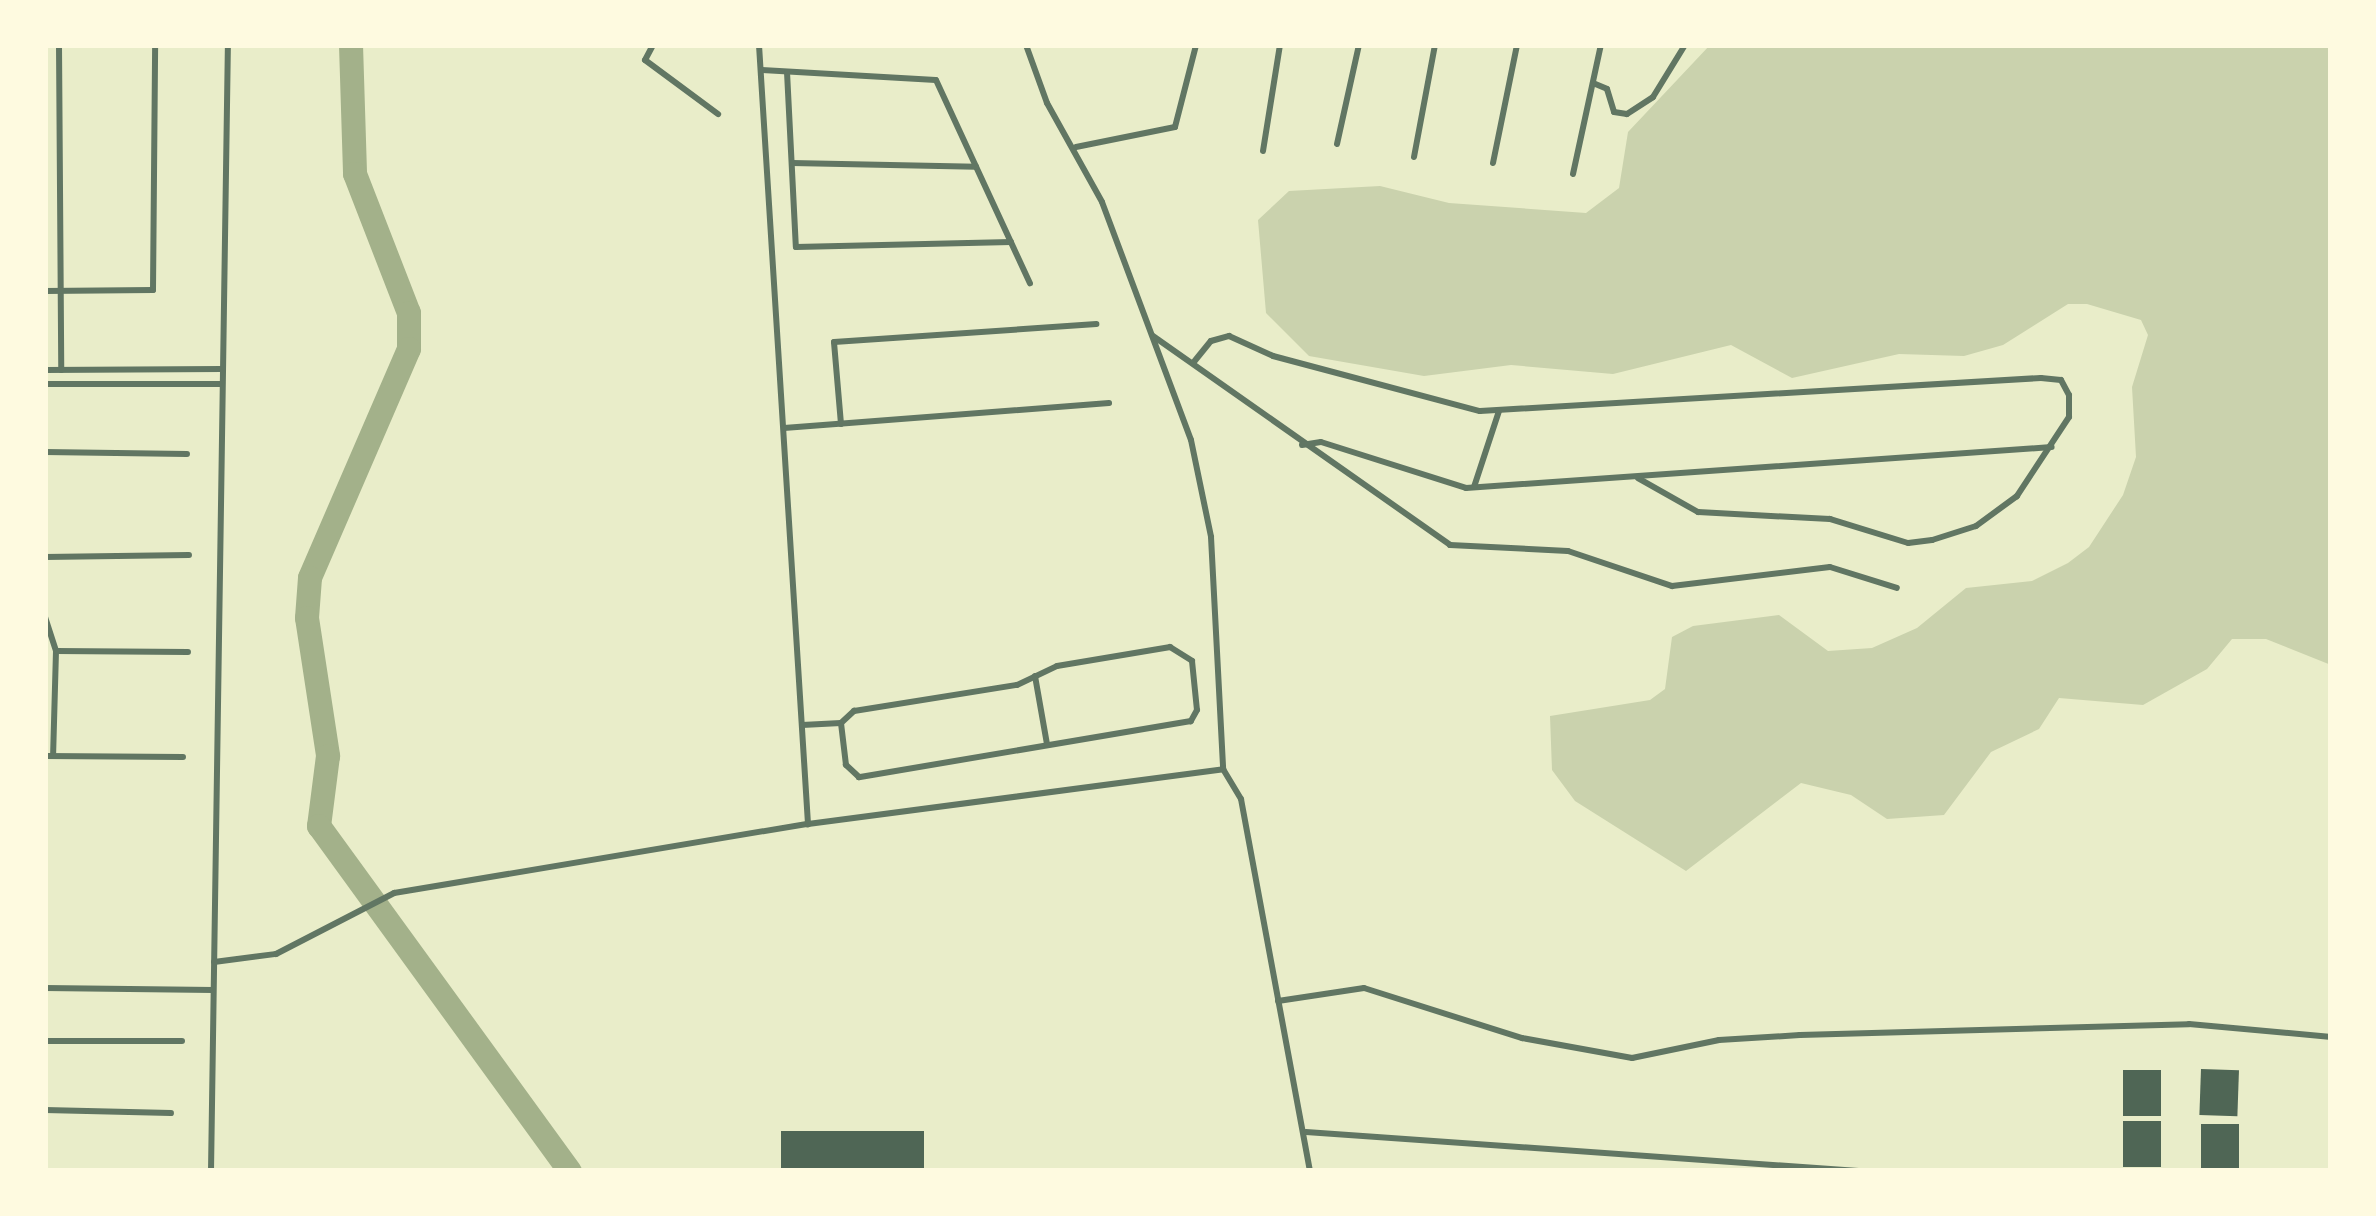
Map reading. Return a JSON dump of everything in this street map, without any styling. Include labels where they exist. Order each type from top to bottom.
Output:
[{"type":"street","points":[[59,45],[61,370]]},
{"type":"street","points":[[45,291],[153,290],[154,45]]},
{"type":"street","points":[[211,1171],[228,45]]},
{"type":"street","points":[[653,45],[645,60],[718,114]]},
{"type":"street","points":[[759,45],[808,824]]},
{"type":"street","points":[[1026,45],[1047,103],[1076,147],[1191,440],[1210,537],[1223,769],[1241,799],[1310,1171]]},
{"type":"street","points":[[1076,147],[1175,128],[1196,45]]},
{"type":"street","points":[[1263,151],[1280,45]]},
{"type":"street","points":[[1337,144],[1359,45]]},
{"type":"street","points":[[1414,157],[1435,45]]},
{"type":"street","points":[[1493,163],[1517,45]]},
{"type":"street","points":[[1573,174],[1601,45]]},
{"type":"street","points":[[1593,83],[1607,89],[1614,112],[1627,114],[1653,98],[1685,45]]},
{"type":"street","points":[[761,70],[936,80],[1030,283]]},
{"type":"street","points":[[788,72],[796,247],[1011,242]]},
{"type":"street","points":[[792,163],[976,167]]},
{"type":"street","points":[[841,424],[834,342],[1096,324]]},
{"type":"street","points":[[1150,334],[1298,445],[1450,544],[1568,551],[1672,586],[1830,567],[1897,588]]},
{"type":"street","points":[[1193,363],[1211,341],[1229,337],[1273,356],[1499,411],[2061,380],[2069,417],[2018,496],[1976,526],[1908,543],[1829,519],[1698,512],[1639,478]]},
{"type":"street","points":[[45,370],[222,369]]},
{"type":"street","points":[[45,384],[222,384]]},
{"type":"street","points":[[784,428],[1108,404]]},
{"type":"street","points":[[1473,488],[1499,411]]},
{"type":"street","points":[[1298,445],[1322,442],[1473,488],[2052,446]]},
{"type":"street","points":[[45,452],[187,454]]},
{"type":"street","points":[[45,557],[189,555]]},
{"type":"street","points":[[45,617],[56,651],[49,756],[183,758]]},
{"type":"street","points":[[802,724],[841,723],[863,708],[1017,685],[1035,675],[1170,646],[1192,661],[1197,710],[1190,722],[860,777],[847,764],[841,723]]},
{"type":"street","points":[[56,651],[188,652]]},
{"type":"street","points":[[1035,675],[1047,744]]},
{"type":"street","points":[[214,962],[276,954],[394,893],[808,824],[1223,769]]},
{"type":"street","points":[[45,988],[213,990]]},
{"type":"street","points":[[1277,1000],[1364,988],[1522,1038],[1632,1058],[1719,1040],[1799,1034],[2188,1024],[2331,1037]]},
{"type":"street","points":[[45,1041],[182,1041]]},
{"type":"street","points":[[45,1111],[171,1113]]},
{"type":"street","points":[[1306,1132],[1859,1171]]},
{"type":"green space","points":[[1710,45],[2331,45],[2331,665],[2266,639],[2232,639],[2207,669],[2143,705],[2059,698],[2039,729],[1991,752],[1944,815],[1887,819],[1851,795],[1801,783],[1686,871],[1575,801],[1552,770],[1550,716],[1650,700],[1665,689],[1672,637],[1693,626],[1779,615],[1828,651],[1872,648],[1917,628],[1966,588],[2032,581],[2068,563],[2089,547],[2123,495],[2136,457],[2132,387],[2148,335],[2141,320],[2087,304],[2068,304],[2003,345],[1964,356],[1899,354],[1792,378],[1731,345],[1613,374],[1511,365],[1424,376],[1309,356],[1266,313],[1258,220],[1289,191],[1380,186],[1449,203],[1586,213],[1619,188],[1628,132]]},
{"type":"building","points":[[2201,1069],[2239,1070],[2237,1116],[2199,1115]]},
{"type":"building","points":[[2123,1070],[2161,1070],[2161,1116],[2123,1116]]},
{"type":"building","points":[[2123,1121],[2161,1121],[2161,1167],[2123,1167]]},
{"type":"building","points":[[2201,1124],[2239,1124],[2239,1170],[2201,1170]]},
{"type":"building","points":[[781,1131],[924,1131],[924,1171],[781,1171]]},
{"type":"waterway","points":[[351,45],[355,174],[409,313],[409,349],[310,578],[307,618],[328,756],[319,826],[570,1171]]}]
